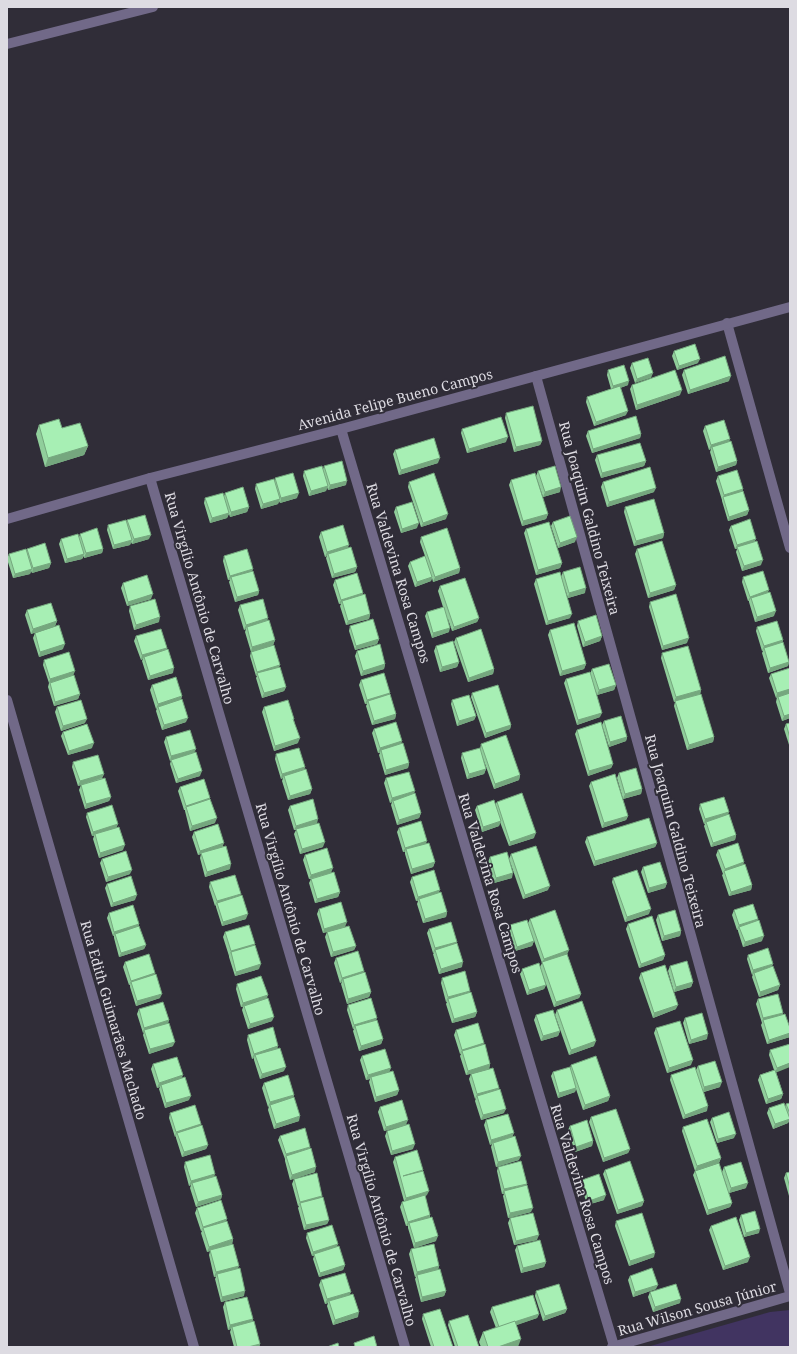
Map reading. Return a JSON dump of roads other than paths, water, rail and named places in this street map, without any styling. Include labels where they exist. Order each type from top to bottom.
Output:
[{"type":"street","points":[[7,44],[153,7]]},
{"type":"street","name":"Avenida Felipe Bueno Campos","points":[[7,520],[150,478],[790,307]]},
{"type":"street","points":[[727,323],[790,548]]},
{"type":"street","name":"Rua Joaquim Galdino Teixeira","points":[[536,376],[790,1294]]},
{"type":"street","name":"Rua Valdevina Rosa Campos","points":[[341,428],[613,1347]]},
{"type":"street","name":"Rua Virgílio Antônio de Carvalho","points":[[150,478],[405,1347]]},
{"type":"street","name":"Rua Edith Guimarães Machado","points":[[7,700],[194,1347]]},
{"type":"street","name":"Rua Wilson Sousa Júnior","points":[[613,1347],[790,1294]]}]
